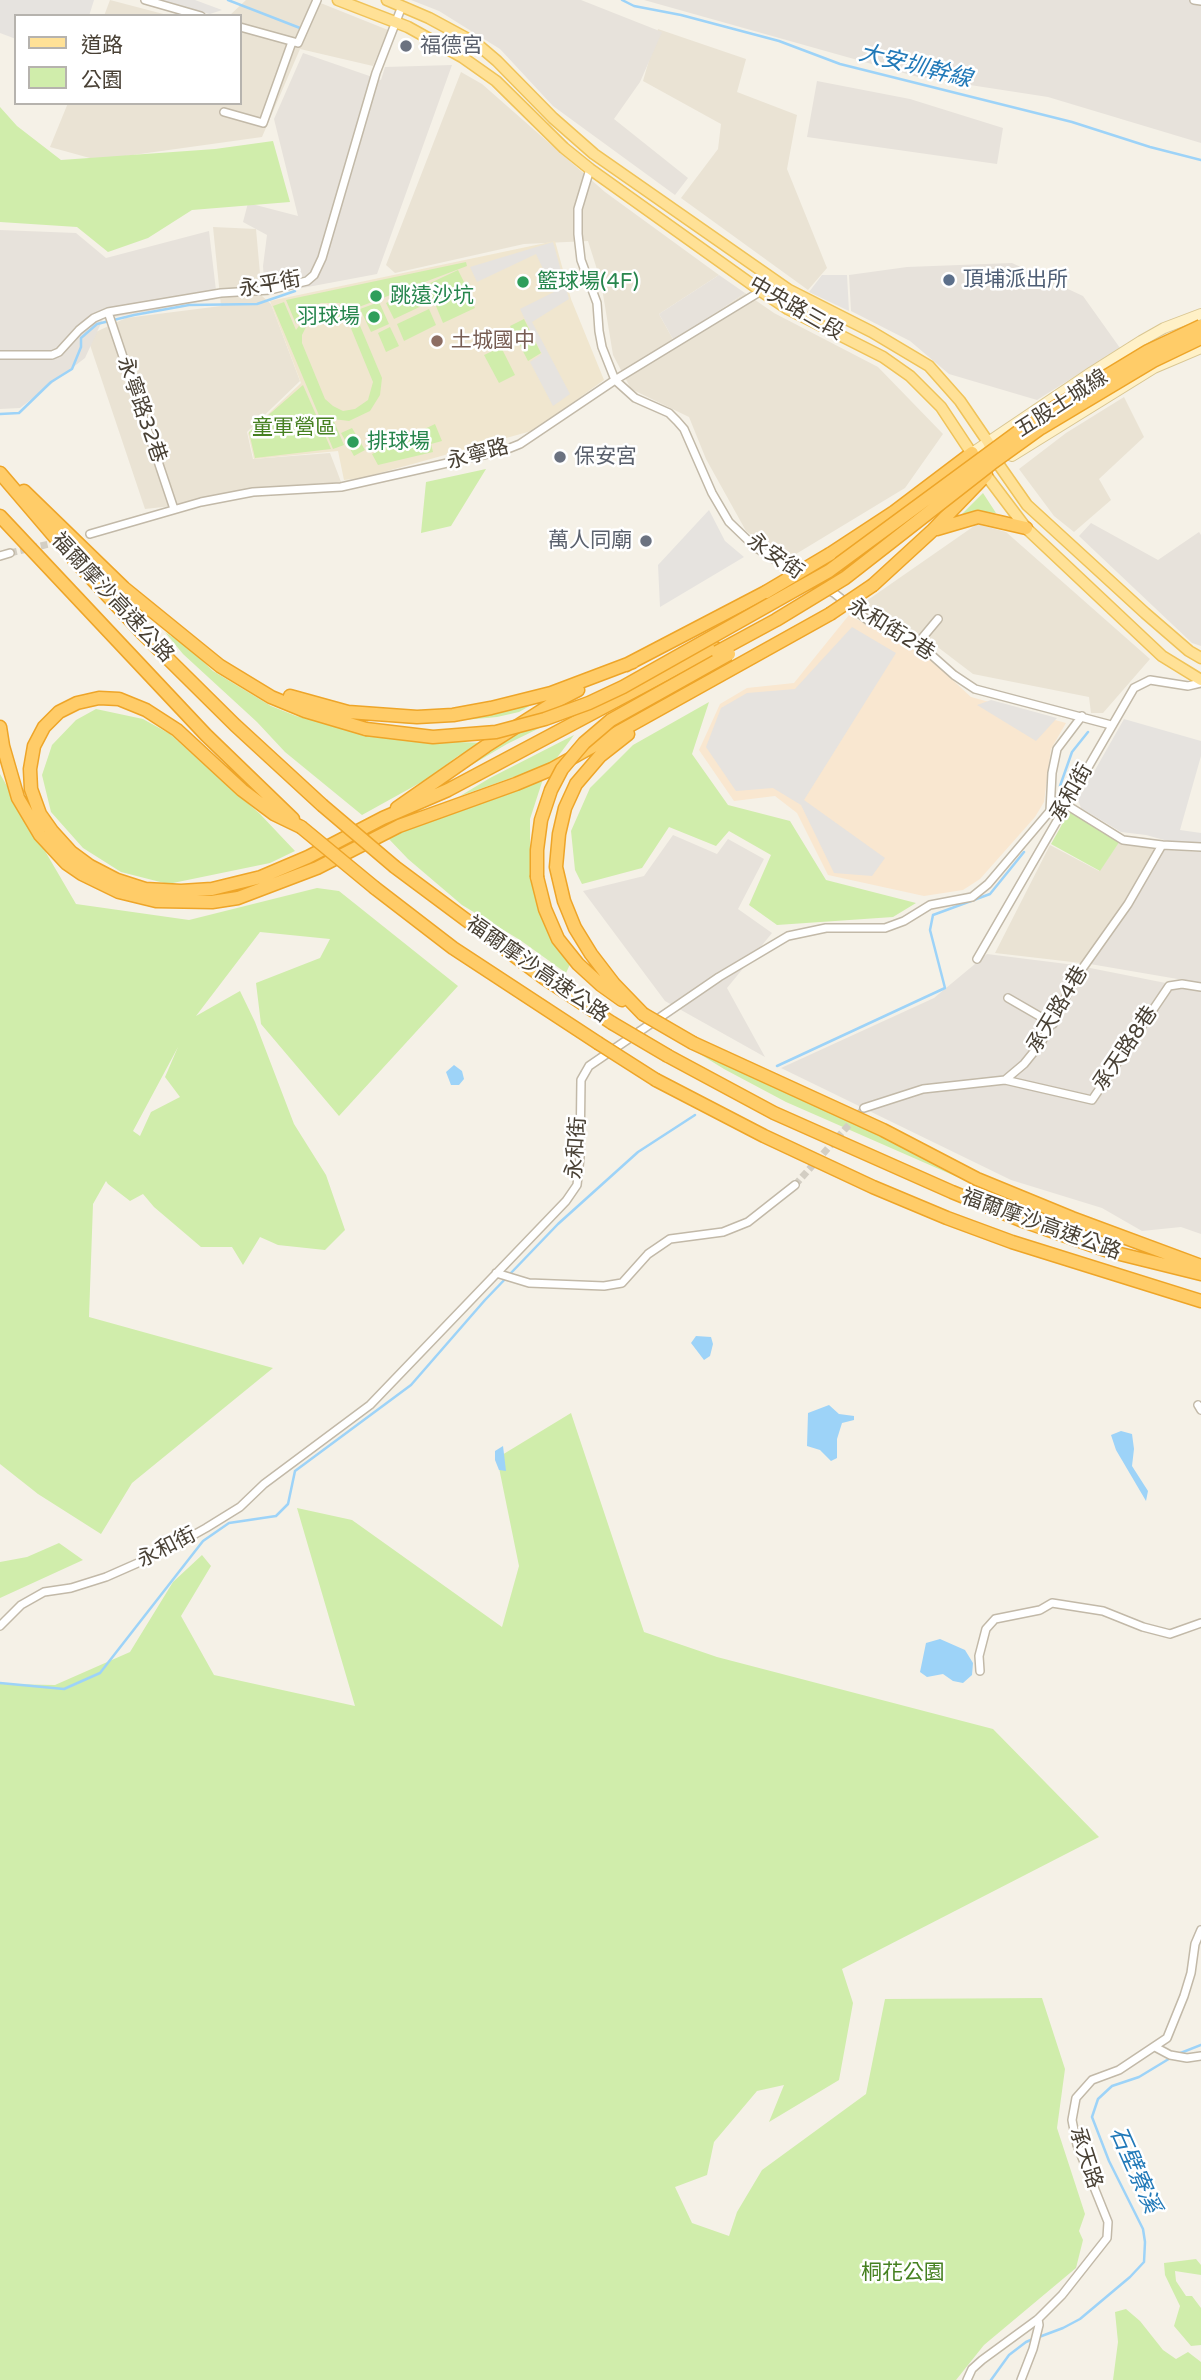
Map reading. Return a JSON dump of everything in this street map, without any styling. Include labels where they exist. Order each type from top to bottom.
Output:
[{"type":"highway","name":"五股土城線","points":[[935,501],[1034,420],[1148,351],[1201,326]]},
{"type":"highway","name":"五股土城線","points":[[935,501],[1041,428],[1153,361],[1201,338]]},
{"type":"highway","points":[[383,818],[543,709],[766,592],[830,554],[894,512],[972,453]]},
{"type":"highway","points":[[0,472],[25,492],[124,588],[243,682],[305,711],[366,729],[433,737],[475,735],[521,726],[589,703],[623,687],[829,571],[935,501]]},
{"type":"highway","name":"福爾摩沙高速公路","points":[[0,472],[77,563],[142,633],[322,806],[395,867],[544,978],[668,1056],[774,1113],[964,1197],[1108,1251],[1201,1274]]},
{"type":"highway","points":[[399,826],[552,769],[830,614],[873,585],[933,530],[986,475]]},
{"type":"highway","points":[[0,727],[18,798],[40,835],[60,857],[82,874],[119,892],[156,901],[188,904],[238,898],[317,868],[399,826],[716,650],[837,575],[935,501]]},
{"type":"highway","points":[[935,501],[889,553],[842,590],[611,719],[584,743],[562,769],[551,790],[541,820],[537,877],[545,909],[558,939],[578,964],[601,985],[643,1014],[693,1043],[883,1130],[977,1179],[1201,1266]]},
{"type":"highway","name":"福爾摩沙高速公路","points":[[0,516],[206,735],[301,827],[453,947],[598,1043],[656,1080],[764,1136],[873,1187],[1012,1242],[1201,1301]]},
{"type":"highway","points":[[933,530],[978,517],[1026,528]]},
{"type":"highway","points":[[301,827],[274,814],[242,790],[177,730],[146,710],[119,699],[99,698],[77,703],[60,712],[44,727],[34,746],[30,769],[32,789],[40,814],[71,852],[117,880],[145,889],[212,889],[261,877],[308,857],[383,818],[448,790],[716,650]]},
{"type":"highway","points":[[202,651],[262,685],[302,701],[348,712],[417,718],[491,708],[551,693],[633,662]]},
{"type":"highway","points":[[643,1014],[606,974],[575,928],[564,901],[556,867],[565,808],[576,784],[600,756],[654,713]]},
{"type":"main road","name":"中央路三段","points":[[338,0],[430,37],[480,69],[590,169],[788,309],[883,357],[910,376],[941,407],[986,475],[1026,528],[1162,656],[1201,682]]},
{"type":"main road","name":"中央路三段","points":[[387,0],[477,44],[594,154],[789,290],[872,332],[929,366],[960,401],[1027,505],[1145,613],[1201,658]]},
{"type":"street","points":[[145,0],[194,14]]},
{"type":"street","points":[[242,28],[298,43],[317,0]]},
{"type":"street","points":[[1194,0],[1201,1]]},
{"type":"street","name":"永平街","points":[[0,355],[52,355],[59,352],[94,318],[108,312],[221,293],[270,290],[307,281],[314,275],[322,258],[376,73],[402,6]]},
{"type":"street","points":[[224,112],[263,122],[292,42]]},
{"type":"street","points":[[590,169],[578,209],[581,260],[597,303],[598,331],[615,380]]},
{"type":"street","name":"永寧路","points":[[90,534],[174,509],[253,492],[341,487],[505,450],[520,444],[615,380],[761,291],[789,290]]},
{"type":"street","name":"永寧路32巷","points":[[108,312],[174,509]]},
{"type":"street","points":[[972,453],[1141,341],[1164,328],[1201,314]]},
{"type":"street","points":[[986,475],[1154,368],[1201,348]]},
{"type":"street","name":"永安街","points":[[615,380],[635,398],[670,413],[684,429],[712,494],[729,522],[755,547],[816,584]]},
{"type":"street","points":[[0,556],[10,553]]},
{"type":"street","name":"永和街2巷","points":[[816,584],[834,593],[870,622],[918,643],[954,675],[975,689],[1111,725]]},
{"type":"street","points":[[918,643],[937,619]]},
{"type":"street","name":"承和街","points":[[977,959],[1134,688],[1150,680],[1188,686],[1201,682]]},
{"type":"street","name":"永和街","points":[[0,1626],[21,1605],[44,1592],[71,1588],[106,1577],[164,1551],[240,1507],[264,1484],[370,1405],[498,1274],[566,1201],[577,1185],[581,1080],[589,1066],[719,977],[788,936],[826,928],[885,928],[904,921],[930,905],[972,897],[988,884],[1051,811],[1052,773],[1057,749],[1082,716]]},
{"type":"street","points":[[1051,800],[1065,804],[1124,840],[1201,847]]},
{"type":"street","name":"承天路4巷","points":[[1005,1080],[1024,1065],[1053,1024],[1077,976],[1128,904],[1162,845]]},
{"type":"street","name":"承天路8巷","points":[[1005,1080],[1092,1100],[1169,986],[1182,984],[1201,987]]},
{"type":"street","points":[[1008,998],[1053,1024]]},
{"type":"street","points":[[864,1108],[923,1089],[1005,1080]]},
{"type":"street","points":[[498,1274],[529,1283],[604,1286],[622,1283],[648,1254],[670,1239],[723,1232],[748,1222],[794,1185]]},
{"type":"street","points":[[980,1671],[979,1656],[986,1629],[995,1619],[1040,1610],[1052,1603],[1103,1611],[1143,1627],[1170,1633],[1201,1623]]},
{"type":"street","name":"承天路","points":[[967,2380],[972,2369],[982,2360],[1039,2322],[1101,2248],[1109,2232],[1108,2222],[1077,2145],[1072,2120],[1076,2098],[1092,2080],[1119,2070],[1167,2039],[1185,1996],[1195,1944],[1201,1930]]},
{"type":"street","points":[[1156,2047],[1170,2055],[1187,2058],[1201,2056]]},
{"type":"street","points":[[1021,2380],[1033,2349],[1039,2322]]},
{"type":"shaded area","points":[[0,0],[94,0],[90,14],[14,14],[14,38],[0,33]]},
{"type":"shaded area","points":[[110,0],[163,14],[105,14]]},
{"type":"shaded area","points":[[155,0],[195,0],[222,10],[210,14]]},
{"type":"shaded area","points":[[246,0],[313,0],[388,30],[373,66],[300,49],[262,137],[97,160],[50,147],[67,105],[242,105],[242,14],[231,14]]},
{"type":"shaded area","points":[[411,0],[581,0],[662,32],[640,82],[614,119],[688,178],[675,195],[553,106],[500,49],[439,11]]},
{"type":"shaded area","points":[[644,0],[1201,0],[1201,143],[1048,97],[918,77]]},
{"type":"shaded area","points":[[658,29],[746,59],[737,92],[797,115],[787,169],[827,268],[808,290],[681,198],[718,149],[721,124],[643,81]]},
{"type":"shaded area","points":[[303,53],[381,80],[385,67],[452,65],[377,274],[265,295],[263,266],[267,235],[243,222],[248,203],[298,216],[274,119]]},
{"type":"shaded area","points":[[461,72],[482,84],[605,192],[719,275],[659,314],[674,341],[745,293],[774,313],[878,367],[943,434],[905,488],[786,560],[746,531],[706,459],[689,417],[631,389],[613,355],[601,282],[588,241],[524,244],[395,273],[386,265]]},
{"type":"shaded area","points":[[817,81],[910,99],[1003,128],[997,164],[807,137]]},
{"type":"shaded area","points":[[213,227],[256,229],[262,296],[271,304],[300,381],[247,432],[253,459],[330,453],[343,487],[145,509],[87,336],[126,318],[221,306]]},
{"type":"shaded area","points":[[0,230],[76,233],[106,258],[209,231],[217,299],[103,319],[85,358],[20,408],[0,409]]},
{"type":"shaded area","name":"土城國中","points":[[555,241],[571,299],[604,380],[535,430],[362,478],[344,480],[338,451],[254,459],[248,433],[301,383],[270,301]]},
{"type":"shaded area","points":[[553,242],[569,299],[532,322],[570,394],[553,406],[530,362],[542,354],[520,309],[554,292],[536,254],[477,282],[470,267]]},
{"type":"shaded area","points":[[1012,263],[1083,296],[1120,348],[1037,400],[949,374],[910,341],[851,311],[849,275],[907,267]]},
{"type":"shaded area","points":[[719,275],[745,293],[674,341],[659,314]]},
{"type":"shaded area","points":[[822,275],[847,275],[849,311],[809,292]]},
{"type":"shaded area","points":[[1124,397],[1144,437],[1099,479],[1111,500],[1074,532],[1054,516],[1019,469],[1066,433]]},
{"type":"shaded area","points":[[709,510],[725,541],[744,557],[660,607],[658,565]]},
{"type":"shaded area","points":[[1091,523],[1158,560],[1199,532],[1201,646],[1192,643],[1079,536]]},
{"type":"shaded area","points":[[977,524],[1006,532],[1150,659],[1103,713],[1091,713],[1089,697],[973,674],[935,645],[880,621],[862,604]]},
{"type":"shaded area","points":[[849,615],[930,659],[971,697],[1066,723],[1051,749],[1044,802],[1035,817],[980,879],[963,890],[924,896],[828,875],[797,813],[775,796],[734,801],[699,750],[720,704],[747,688],[794,683]]},
{"type":"shaded area","points":[[852,627],[896,653],[804,800],[885,858],[872,876],[834,873],[801,805],[773,788],[736,791],[706,747],[721,708],[747,693],[795,689]]},
{"type":"shaded area","points":[[991,700],[1057,718],[1036,741],[977,705]]},
{"type":"shaded area","points":[[1124,719],[1201,741],[1201,756],[1180,830],[1201,833],[1201,844],[1121,832],[1081,808],[1078,800]]},
{"type":"shaded area","points":[[673,835],[717,854],[728,839],[764,859],[738,909],[772,933],[727,988],[765,1057],[665,1001],[583,891],[644,876]]},
{"type":"shaded area","points":[[1120,841],[1157,848],[1134,889],[1081,963],[995,953],[1050,845],[1099,871]]},
{"type":"shaded area","points":[[1164,850],[1201,852],[1201,983],[1090,964]]},
{"type":"shaded area","points":[[987,954],[1075,965],[1201,990],[1201,1234],[1181,1227],[1142,1231],[1102,1208],[1011,1180],[781,1068],[934,998]]},
{"type":"green space","points":[[0,107],[17,126],[61,160],[215,149],[273,141],[290,202],[192,210],[148,238],[108,252],[77,227],[0,222]]},
{"type":"green space","points":[[466,262],[467,266],[351,310],[339,303],[321,303],[304,311],[296,324],[286,300]]},
{"type":"green space","points":[[458,270],[466,286],[434,302],[426,285]]},
{"type":"green space","points":[[418,288],[426,304],[394,319],[386,303]]},
{"type":"green space","points":[[467,292],[475,308],[443,323],[436,306]]},
{"type":"green space","points":[[284,302],[296,330],[308,313],[326,306],[352,313],[358,321],[382,378],[380,395],[370,411],[349,421],[333,419],[344,445],[333,449],[273,306]],"holes":[[[328,314],[344,320],[350,326],[373,382],[368,400],[355,409],[343,411],[325,399],[302,343],[302,335],[306,327],[318,317]]]},
{"type":"green space","name":"羽球場","points":[[379,302],[389,324],[371,332],[360,309]]},
{"type":"green space","points":[[429,309],[436,325],[404,341],[397,324]]},
{"type":"green space","points":[[524,319],[541,353],[528,361],[510,326]]},
{"type":"green space","points":[[390,327],[399,346],[386,352],[378,333]]},
{"type":"green space","points":[[501,347],[515,375],[499,383],[484,355]]},
{"type":"green space","name":"童軍營區","points":[[303,385],[331,449],[255,458],[249,432]]},
{"type":"green space","points":[[435,424],[442,441],[431,444],[433,452],[378,465],[372,454]]},
{"type":"green space","name":"排球場","points":[[352,428],[365,450],[354,456],[341,433]]},
{"type":"green space","points":[[486,469],[451,526],[421,533],[426,482]]},
{"type":"green space","points":[[983,493],[996,513],[961,515]]},
{"type":"green space","points":[[165,632],[190,649],[213,671],[271,706],[296,716],[340,727],[432,741],[484,743],[362,815],[285,752],[257,722],[183,654]]},
{"type":"green space","points":[[547,696],[519,712],[497,717],[410,724],[375,720],[416,721]]},
{"type":"green space","points":[[709,702],[692,754],[728,805],[790,821],[826,880],[916,903],[893,917],[777,925],[749,905],[771,855],[729,831],[716,846],[669,827],[642,868],[582,884],[575,870],[571,831],[590,788],[633,745]]},
{"type":"green space","points":[[96,709],[143,719],[170,734],[260,814],[295,851],[270,863],[168,884],[121,872],[83,848],[51,812],[42,775],[52,745],[76,720]]},
{"type":"green space","points":[[558,719],[507,744],[453,776],[507,735]]},
{"type":"green space","points":[[574,735],[553,763],[460,796],[490,778]]},
{"type":"green space","points":[[0,774],[76,904],[189,920],[317,888],[339,891],[458,986],[339,1116],[261,1024],[256,983],[320,958],[330,939],[260,932],[196,1016],[240,991],[255,1022],[294,1124],[326,1175],[345,1230],[325,1250],[278,1245],[260,1237],[243,1265],[232,1247],[201,1247],[154,1207],[143,1194],[130,1201],[106,1181],[93,1204],[89,1317],[273,1368],[132,1483],[101,1534],[38,1494],[0,1464]],"holes":[[[178,1047],[165,1077],[180,1097],[151,1112],[140,1136],[133,1131]]]},
{"type":"green space","points":[[543,779],[530,819],[530,874],[543,917],[571,962],[566,973],[520,940],[462,905],[408,859],[387,837]]},
{"type":"green space","points":[[1069,812],[1120,841],[1100,871],[1051,844]]},
{"type":"green space","points":[[669,1035],[867,1129],[964,1180],[786,1102],[724,1069]]},
{"type":"green space","name":"桐花公園","points":[[571,1413],[644,1632],[717,1657],[993,1729],[1099,1837],[842,1969],[853,2003],[839,2080],[769,2122],[784,2085],[757,2091],[714,2142],[707,2175],[675,2187],[692,2223],[729,2236],[737,2212],[762,2170],[866,2094],[885,1999],[1042,1998],[1065,2069],[1057,2128],[1085,2214],[1079,2231],[1083,2240],[1076,2268],[984,2345],[956,2380],[0,2380],[0,1684],[55,1685],[130,1652],[173,1582],[202,1555],[211,1566],[181,1616],[214,1675],[355,1706],[297,1508],[352,1520],[502,1627],[519,1566],[497,1458]]},
{"type":"green space","points":[[59,1543],[83,1560],[0,1598],[0,1562],[27,1557]]},
{"type":"green space","points":[[1196,2259],[1201,2265],[1201,2275],[1175,2271],[1176,2281],[1186,2296],[1192,2296],[1201,2308],[1201,2345],[1191,2346],[1174,2326],[1180,2306],[1165,2275],[1164,2263]]},
{"type":"green space","points":[[1126,2309],[1140,2321],[1163,2350],[1176,2359],[1188,2352],[1201,2362],[1201,2380],[1113,2380],[1118,2342],[1115,2312]]},
{"type":"water","points":[[454,1065],[462,1071],[464,1079],[459,1085],[451,1085],[446,1072]]},
{"type":"water","points":[[696,1336],[711,1337],[713,1344],[710,1356],[704,1360],[691,1343]]},
{"type":"water","points":[[829,1405],[839,1414],[854,1416],[854,1420],[842,1423],[837,1439],[837,1458],[831,1461],[820,1450],[807,1446],[808,1413]]},
{"type":"water","points":[[1121,1431],[1132,1434],[1132,1466],[1148,1491],[1146,1501],[1116,1450],[1111,1435]]},
{"type":"water","points":[[503,1446],[506,1471],[499,1470],[495,1460],[495,1451]]},
{"type":"water","points":[[940,1639],[965,1650],[973,1663],[972,1675],[963,1683],[953,1681],[943,1674],[927,1677],[920,1672],[926,1643]]},
{"type":"waterway","points":[[228,0],[300,28]]},
{"type":"waterway","name":"大安圳幹線","points":[[622,0],[634,6],[681,15],[779,41],[840,64],[1072,122],[1201,160]]},
{"type":"waterway","points":[[0,414],[19,413],[51,382],[72,369],[81,347],[81,338],[97,324],[189,305],[257,304],[295,291]]},
{"type":"waterway","points":[[1060,786],[1072,752],[1088,732]]},
{"type":"waterway","points":[[777,1066],[945,988],[930,930],[933,915],[990,894],[1024,852]]},
{"type":"waterway","points":[[0,1683],[64,1689],[100,1673],[203,1541],[229,1523],[276,1516],[288,1504],[295,1471],[411,1385],[485,1300],[558,1224],[638,1152],[695,1115]]},
{"type":"waterway","name":"石壁寮溪","points":[[1178,2054],[1201,2045]]},
{"type":"waterway","name":"石壁寮溪","points":[[1039,2337],[1080,2319],[1144,2262],[1143,2229],[1109,2161],[1092,2117],[1098,2099],[1112,2086],[1139,2077],[1172,2057]]},
{"type":"waterway","name":"石壁寮溪","points":[[991,2380],[1009,2355],[1033,2339]]},
{"type":"tunnel","points":[[10,553],[58,542]]},
{"type":"tunnel","points":[[795,1185],[864,1108]]},
{"type":"place","name":"福德宮","points":[[406,46]]},
{"type":"place","name":"頂埔派出所","points":[[949,280]]},
{"type":"place","name":"籃球場(4F)","points":[[523,282]]},
{"type":"place","name":"跳遠沙坑","points":[[376,296]]},
{"type":"place","name":"羽球場","points":[[374,317]]},
{"type":"place","name":"土城國中","points":[[437,341]]},
{"type":"place","name":"排球場","points":[[353,442]]},
{"type":"place","name":"保安宮","points":[[560,457]]},
{"type":"place","name":"萬人同廟","points":[[646,541]]}]
